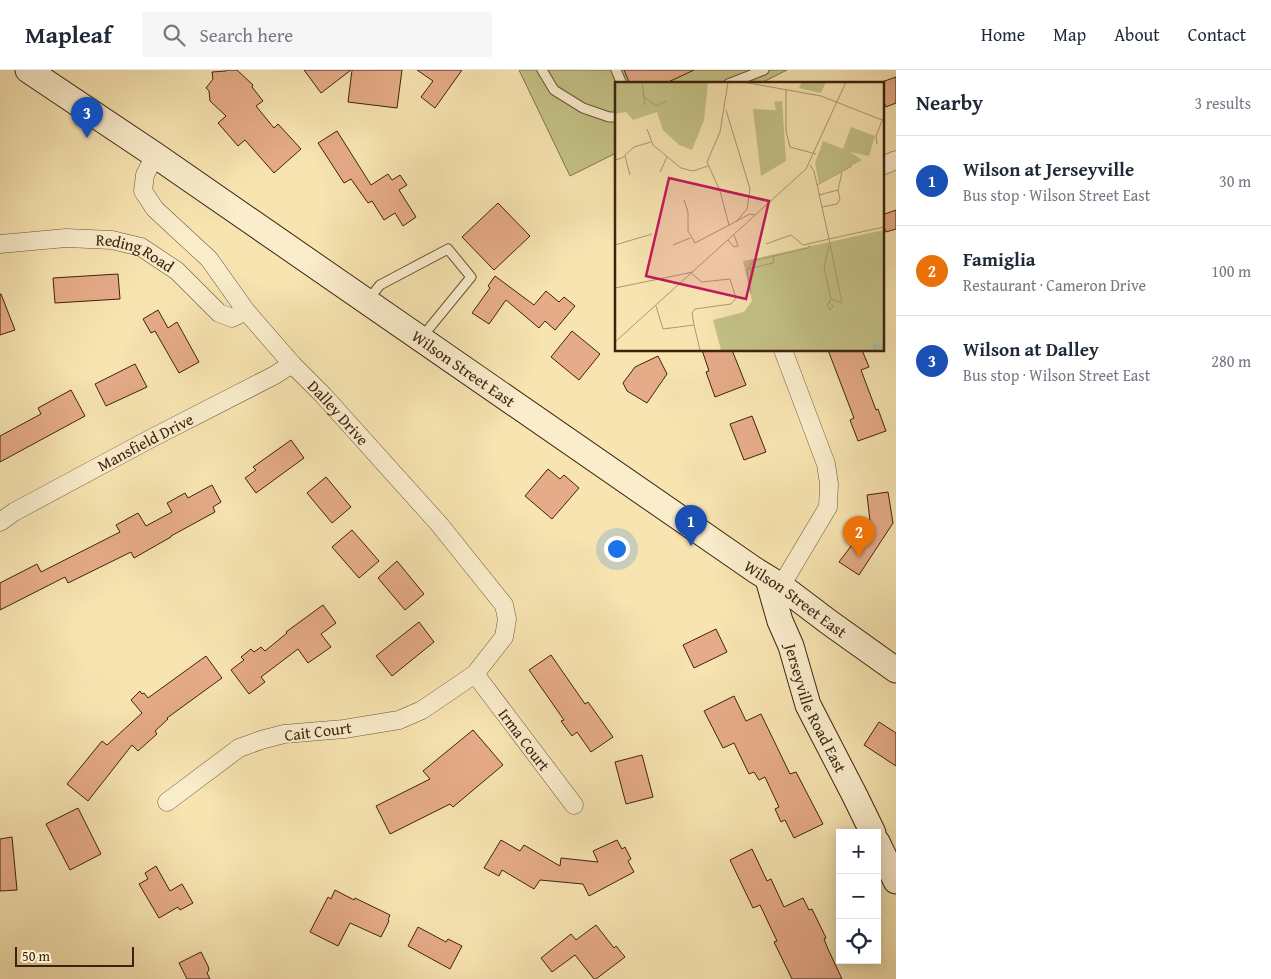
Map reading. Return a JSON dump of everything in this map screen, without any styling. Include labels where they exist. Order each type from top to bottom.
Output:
[{"type":"main road","name":"Wilson Street East","points":[[28,70],[768,578],[896,670]]},
{"type":"main road","name":"Jerseyville Road East","points":[[768,578],[780,622],[791,646],[808,705],[871,829]]},
{"type":"main road","points":[[768,578],[763,608],[779,652],[808,705]]},
{"type":"main road","points":[[791,646],[794,632],[800,620],[810,608]]},
{"type":"main road","points":[[881,850],[896,881]]},
{"type":"street","name":"Dalley Drive","points":[[154,155],[145,175],[143,191],[155,208],[209,259],[246,311],[439,524],[504,605],[508,619],[504,637],[475,674]]},
{"type":"street","points":[[884,165],[896,160]]},
{"type":"street","name":"Reding Road","points":[[0,244],[66,238],[112,240],[141,247],[177,271],[219,313],[232,318],[246,311]]},
{"type":"street","points":[[768,578],[828,507],[829,484],[826,464],[783,351]]},
{"type":"street","name":"Mansfield Drive","points":[[0,522],[14,512],[148,440],[276,375],[292,364]]},
{"type":"street","name":"Cait Court","points":[[166,802],[240,748],[284,734],[344,729],[399,720],[422,710],[475,674]]},
{"type":"street","name":"Irma Court","points":[[475,674],[574,805]]},
{"type":"lane","points":[[542,70],[554,90],[583,108],[609,117],[615,117]]},
{"type":"lane","points":[[616,70],[621,82]]},
{"type":"lane","points":[[733,82],[764,70]]},
{"type":"lane","points":[[366,302],[380,285],[448,249],[471,277],[421,339]]},
{"type":"shaded area","points":[[519,70],[787,70],[763,82],[615,82],[615,154],[570,176]]},
{"type":"building","points":[[237,70],[253,85],[252,87],[263,101],[256,106],[274,128],[278,124],[301,149],[274,173],[245,140],[238,146],[218,123],[226,116],[210,101],[209,91],[206,88],[213,79],[212,72]]},
{"type":"building","points":[[304,70],[351,70],[321,93]]},
{"type":"building","points":[[352,70],[402,70],[397,108],[348,102]]},
{"type":"building","points":[[417,70],[462,70],[435,108],[421,97],[433,81]]},
{"type":"building","points":[[624,70],[694,70],[668,82],[629,82]]},
{"type":"building","points":[[896,77],[896,103],[886,107],[884,102],[884,82],[882,82]]},
{"type":"building","points":[[337,131],[371,185],[388,174],[392,180],[400,175],[407,185],[399,190],[416,217],[403,226],[395,213],[384,220],[372,201],[368,203],[351,179],[344,183],[318,143]]},
{"type":"building","points":[[498,203],[530,236],[494,270],[462,237]]},
{"type":"building","points":[[896,210],[896,229],[886,232],[884,214]]},
{"type":"building","points":[[118,274],[120,299],[55,303],[53,278]]},
{"type":"building","points":[[495,276],[534,305],[546,291],[559,302],[564,297],[575,306],[555,330],[545,321],[539,328],[506,300],[489,324],[472,313],[490,288],[488,286]]},
{"type":"building","points":[[0,294],[15,330],[0,335]]},
{"type":"building","points":[[158,310],[168,328],[177,322],[199,362],[179,373],[155,331],[151,333],[143,319]]},
{"type":"building","points":[[572,331],[600,354],[579,380],[551,357]]},
{"type":"building","points":[[702,351],[732,351],[746,385],[715,397],[706,372],[709,371]]},
{"type":"building","points":[[828,351],[862,351],[869,367],[861,370],[886,431],[858,441],[850,420],[854,418]]},
{"type":"building","points":[[658,356],[667,374],[647,403],[627,391],[623,383],[635,367]]},
{"type":"building","points":[[135,364],[147,387],[106,406],[95,384]]},
{"type":"building","points":[[71,390],[85,416],[0,462],[0,436],[41,414],[38,408]]},
{"type":"building","points":[[752,416],[766,452],[744,460],[730,424]]},
{"type":"building","points":[[291,440],[304,458],[256,493],[245,478],[256,470],[253,467]]},
{"type":"building","points":[[548,469],[560,479],[564,475],[579,488],[552,519],[525,496]]},
{"type":"building","points":[[326,477],[351,507],[332,523],[307,493]]},
{"type":"building","points":[[212,485],[221,502],[213,507],[215,512],[134,558],[131,552],[68,583],[65,577],[0,610],[0,583],[37,564],[41,572],[120,532],[116,525],[138,513],[146,526],[172,512],[167,503],[185,493],[188,498]]},
{"type":"building","points":[[888,492],[893,523],[859,575],[839,562],[870,521],[867,495]]},
{"type":"building","points":[[352,530],[379,561],[359,578],[332,547]]},
{"type":"building","points":[[397,561],[424,594],[405,610],[378,578]]},
{"type":"building","points":[[323,605],[336,623],[321,634],[331,647],[308,663],[298,649],[261,677],[265,682],[249,694],[231,670],[244,660],[241,657],[251,649],[254,652],[261,647],[265,651],[286,632]]},
{"type":"building","points":[[419,622],[434,642],[392,676],[376,656]]},
{"type":"building","points":[[716,629],[727,652],[694,668],[683,645]]},
{"type":"building","points":[[551,655],[585,704],[588,702],[613,737],[591,752],[577,732],[572,736],[561,721],[564,720],[529,670]]},
{"type":"building","points":[[206,656],[222,678],[167,718],[155,731],[157,734],[138,751],[132,745],[88,801],[67,784],[102,741],[107,745],[142,713],[131,700],[140,691],[148,698]]},
{"type":"building","points":[[734,696],[746,721],[761,714],[790,774],[796,772],[823,824],[794,838],[785,820],[781,822],[775,809],[779,807],[765,777],[759,780],[754,772],[749,774],[734,743],[723,748],[704,711]]},
{"type":"building","points":[[879,722],[896,733],[896,766],[864,745]]},
{"type":"building","points":[[473,730],[503,765],[453,807],[450,804],[390,834],[376,806],[430,779],[423,771]]},
{"type":"building","points":[[642,755],[653,797],[626,804],[615,762]]},
{"type":"building","points":[[78,808],[101,854],[70,870],[46,824]]},
{"type":"building","points":[[12,837],[17,890],[0,891],[0,839]]},
{"type":"building","points":[[501,840],[520,851],[524,845],[560,866],[561,858],[598,862],[593,851],[617,840],[622,849],[625,847],[631,859],[628,861],[634,872],[589,896],[583,884],[540,880],[534,889],[502,870],[499,876],[484,868]]},
{"type":"building","points":[[752,849],[767,881],[771,879],[784,907],[803,898],[809,910],[812,909],[842,979],[792,979],[774,942],[777,941],[760,905],[753,908],[730,860]]},
{"type":"building","points":[[156,866],[170,891],[182,884],[193,903],[180,910],[178,907],[159,918],[139,884],[148,879],[145,873]]},
{"type":"building","points":[[335,890],[390,915],[381,937],[350,923],[338,946],[310,932],[328,897],[331,899]]},
{"type":"building","points":[[596,925],[614,948],[616,946],[625,957],[596,979],[594,979],[575,955],[552,972],[541,958],[571,934],[576,940]]},
{"type":"building","points":[[418,927],[446,942],[448,939],[462,946],[450,969],[408,946]]},
{"type":"building","points":[[201,952],[208,966],[209,970],[207,973],[210,979],[187,979],[179,963]]},
{"type":"place","name":"Wilson at Dalley","points":[[87,138]]},
{"type":"place","name":"Wilson at Jerseyville","points":[[691,546]]},
{"type":"place","name":"Famiglia","points":[[859,557]]}]
